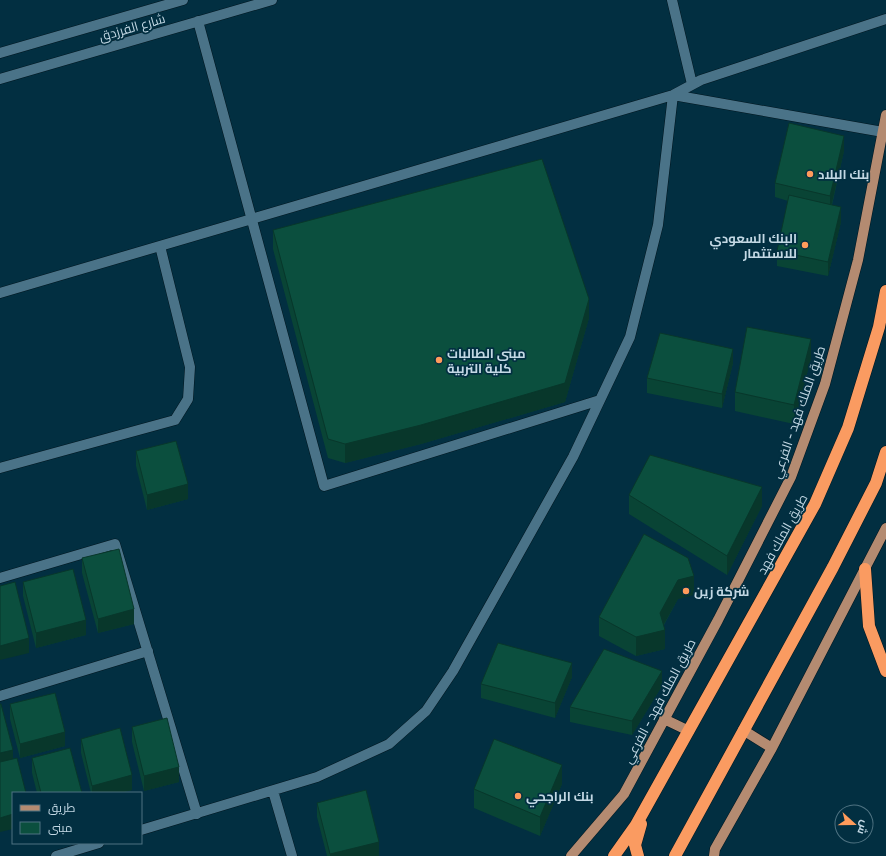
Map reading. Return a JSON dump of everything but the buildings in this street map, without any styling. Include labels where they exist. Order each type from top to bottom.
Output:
[{"type":"highway","name":"طريق الملك فهد","points":[[614,856],[636,825],[647,806],[815,504],[848,428],[879,327],[886,291]]},
{"type":"highway","points":[[675,856],[833,567],[876,483],[886,452]]},
{"type":"highway","points":[[865,569],[869,626],[886,671]]},
{"type":"highway","points":[[638,856],[635,845],[647,806]]},
{"type":"highway","points":[[670,856],[687,834]]},
{"type":"main road","name":"طريق الملك فهد - الفرعي","points":[[571,856],[624,794],[718,620],[791,477],[825,384],[858,260],[886,115]]},
{"type":"main road","points":[[714,856],[715,850],[772,748],[886,528]]},
{"type":"main road","points":[[664,719],[688,731]]},
{"type":"main road","points":[[743,730],[772,748]]},
{"type":"street","name":"شارع الفرزدق","points":[[0,53],[183,0]]},
{"type":"street","name":"شارع الفرزدق","points":[[0,79],[272,0]]},
{"type":"street","points":[[672,0],[692,84]]},
{"type":"street","points":[[0,293],[673,95],[701,80],[886,19]]},
{"type":"street","points":[[198,21],[324,486],[600,400]]},
{"type":"street","points":[[673,95],[883,132]]},
{"type":"street","points":[[142,830],[317,777],[389,744],[426,711],[452,671],[573,457],[630,337],[658,225],[673,95]]},
{"type":"street","points":[[0,468],[175,420],[188,399],[190,367],[160,246]]},
{"type":"street","points":[[0,578],[115,544],[197,814]]},
{"type":"street","points":[[0,696],[148,651]]},
{"type":"street","points":[[273,791],[292,856]]},
{"type":"street","points":[[56,856],[96,844]]},
{"type":"place","name":"بنك البلاد","points":[[810,174]]},
{"type":"place","name":"البنك السعودي للاستثمار","points":[[805,245]]},
{"type":"place","name":"مبنى الطالبات كلية التربية","points":[[439,360]]},
{"type":"place","name":"شركة زين","points":[[686,591]]},
{"type":"place","name":"بنك الراجحي","points":[[518,796]]}]
